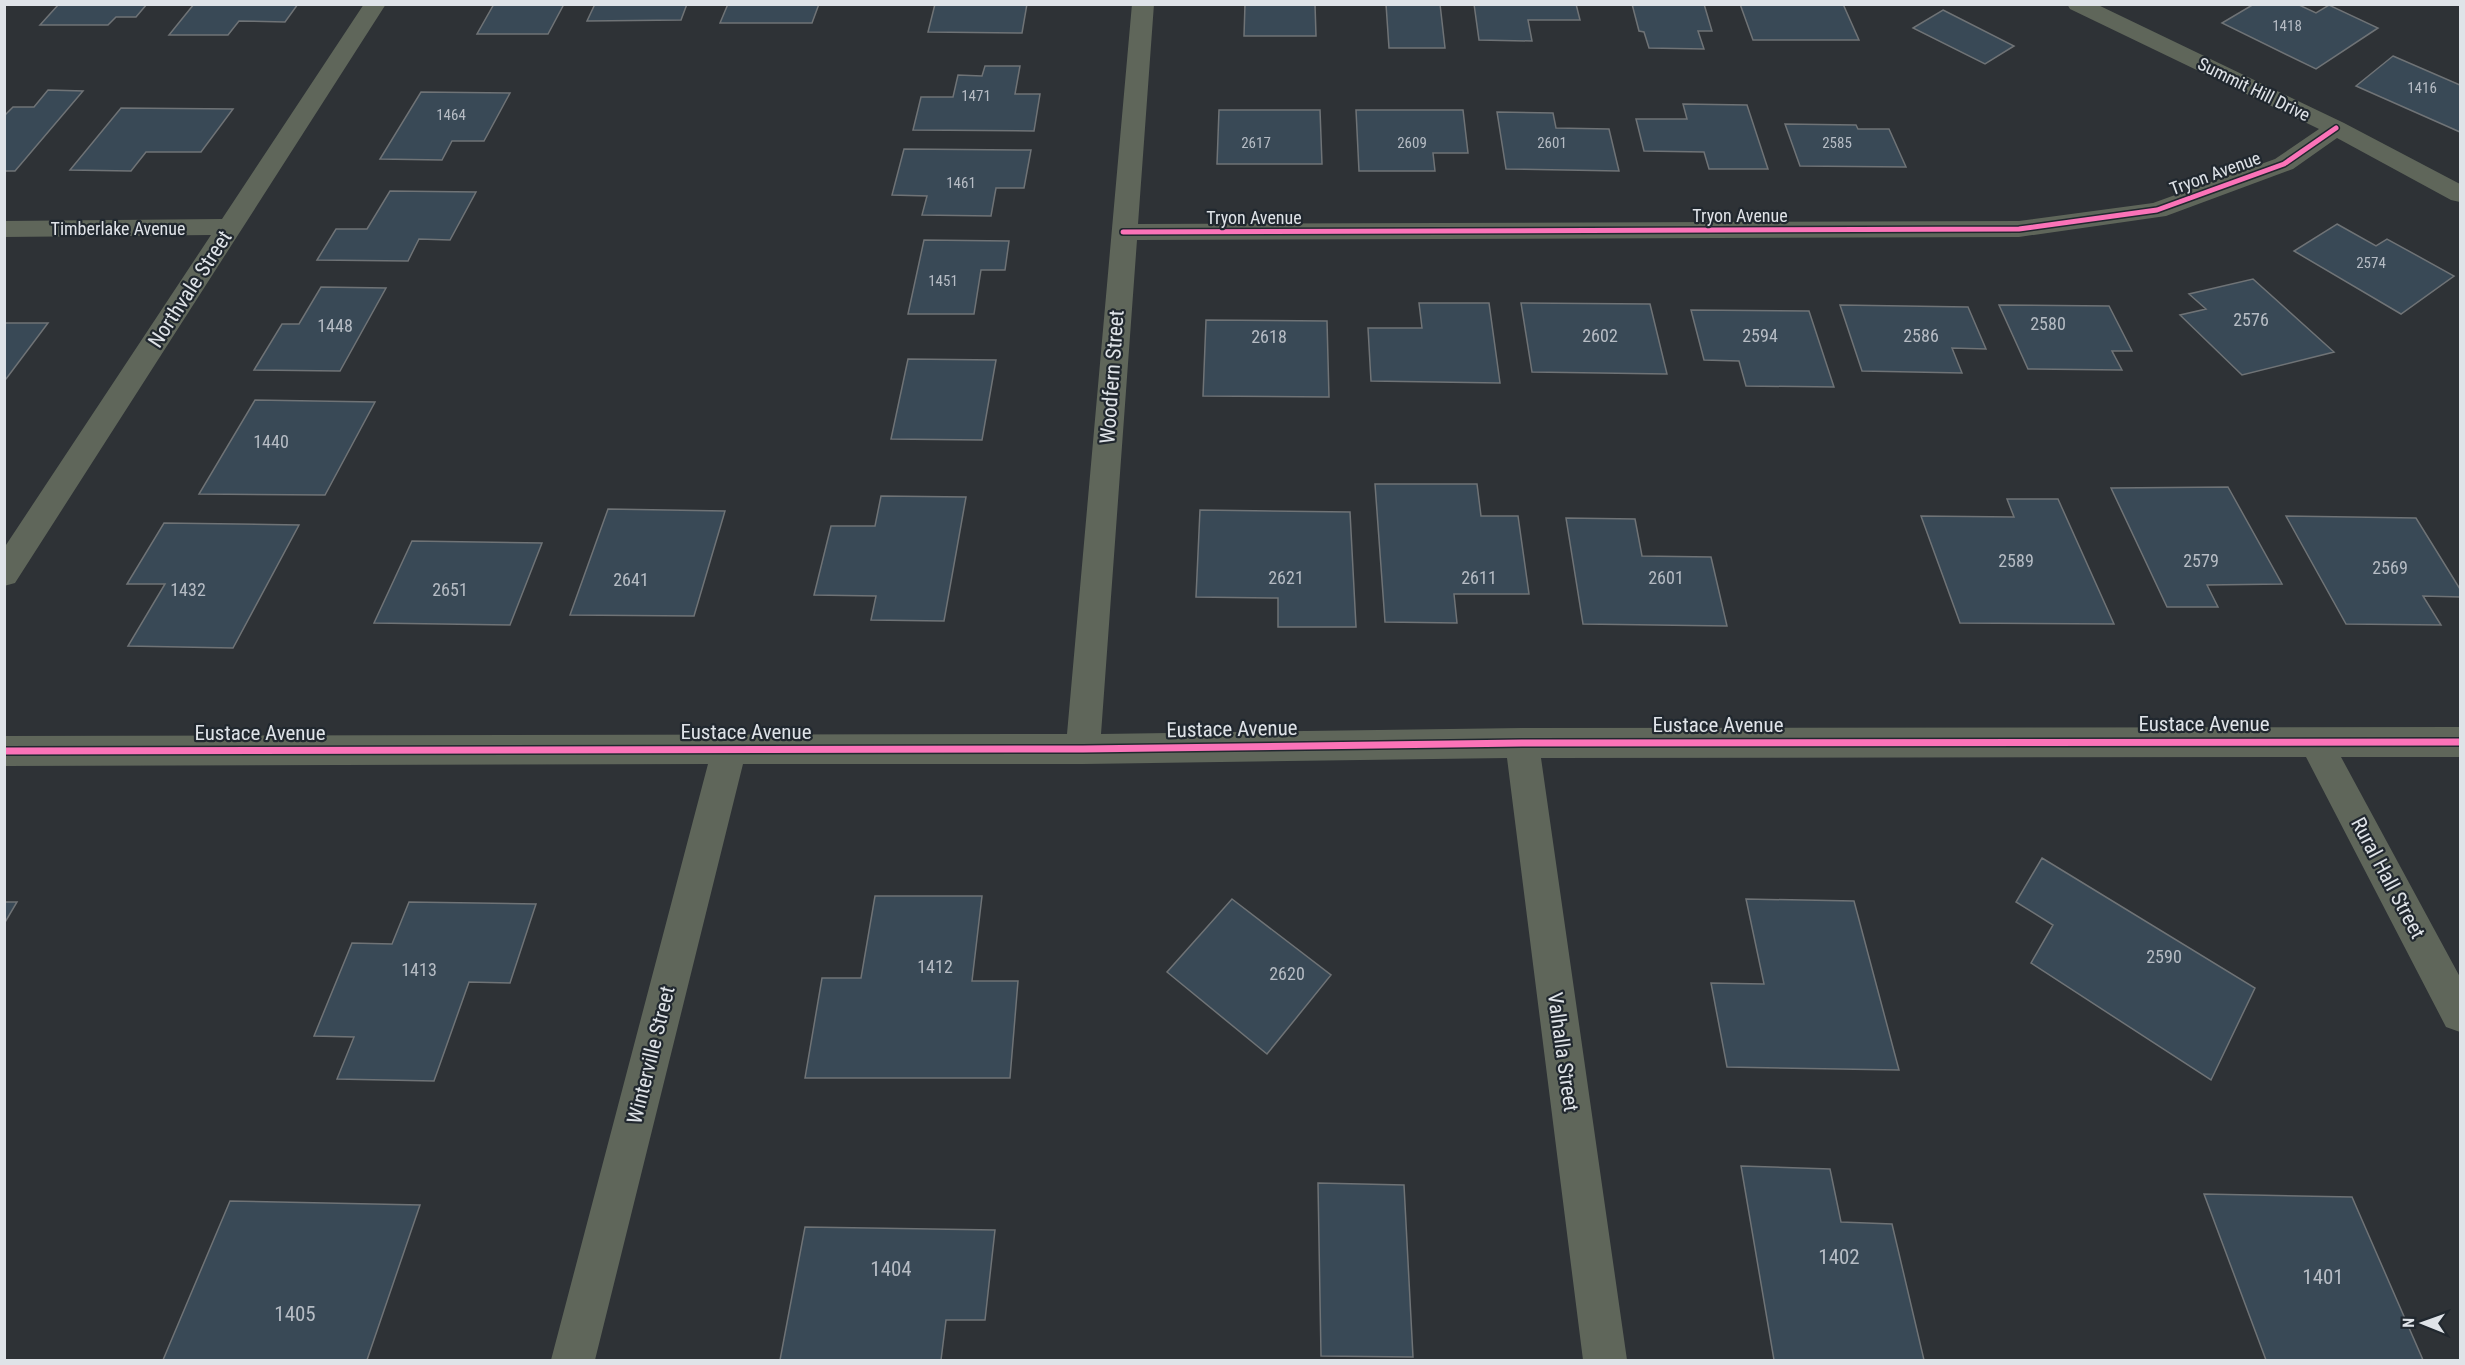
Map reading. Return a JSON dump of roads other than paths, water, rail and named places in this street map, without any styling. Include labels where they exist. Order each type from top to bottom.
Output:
[{"type":"street","name":"Northvale Street","points":[[4,574],[375,4]]},
{"type":"street","name":"Woodfern Street","points":[[1083,749],[1143,4]]},
{"type":"street","name":"Summit Hill Drive","points":[[2079,4],[2336,128],[2460,194]]},
{"type":"street","name":"Tryon Avenue","points":[[1123,232],[2019,229],[2157,210],[2284,164],[2336,128]]},
{"type":"street","name":"Timberlake Avenue","points":[[4,229],[231,227]]},
{"type":"street","name":"Rural Hall Street","points":[[2316,742],[2460,1014]]},
{"type":"street","name":"Eustace Avenue","points":[[4,751],[1083,749],[1522,743],[2460,742]]},
{"type":"street","name":"Valhalla Street","points":[[1522,743],[1605,1360]]},
{"type":"street","name":"Winterville Street","points":[[573,1360],[729,750]]}]
